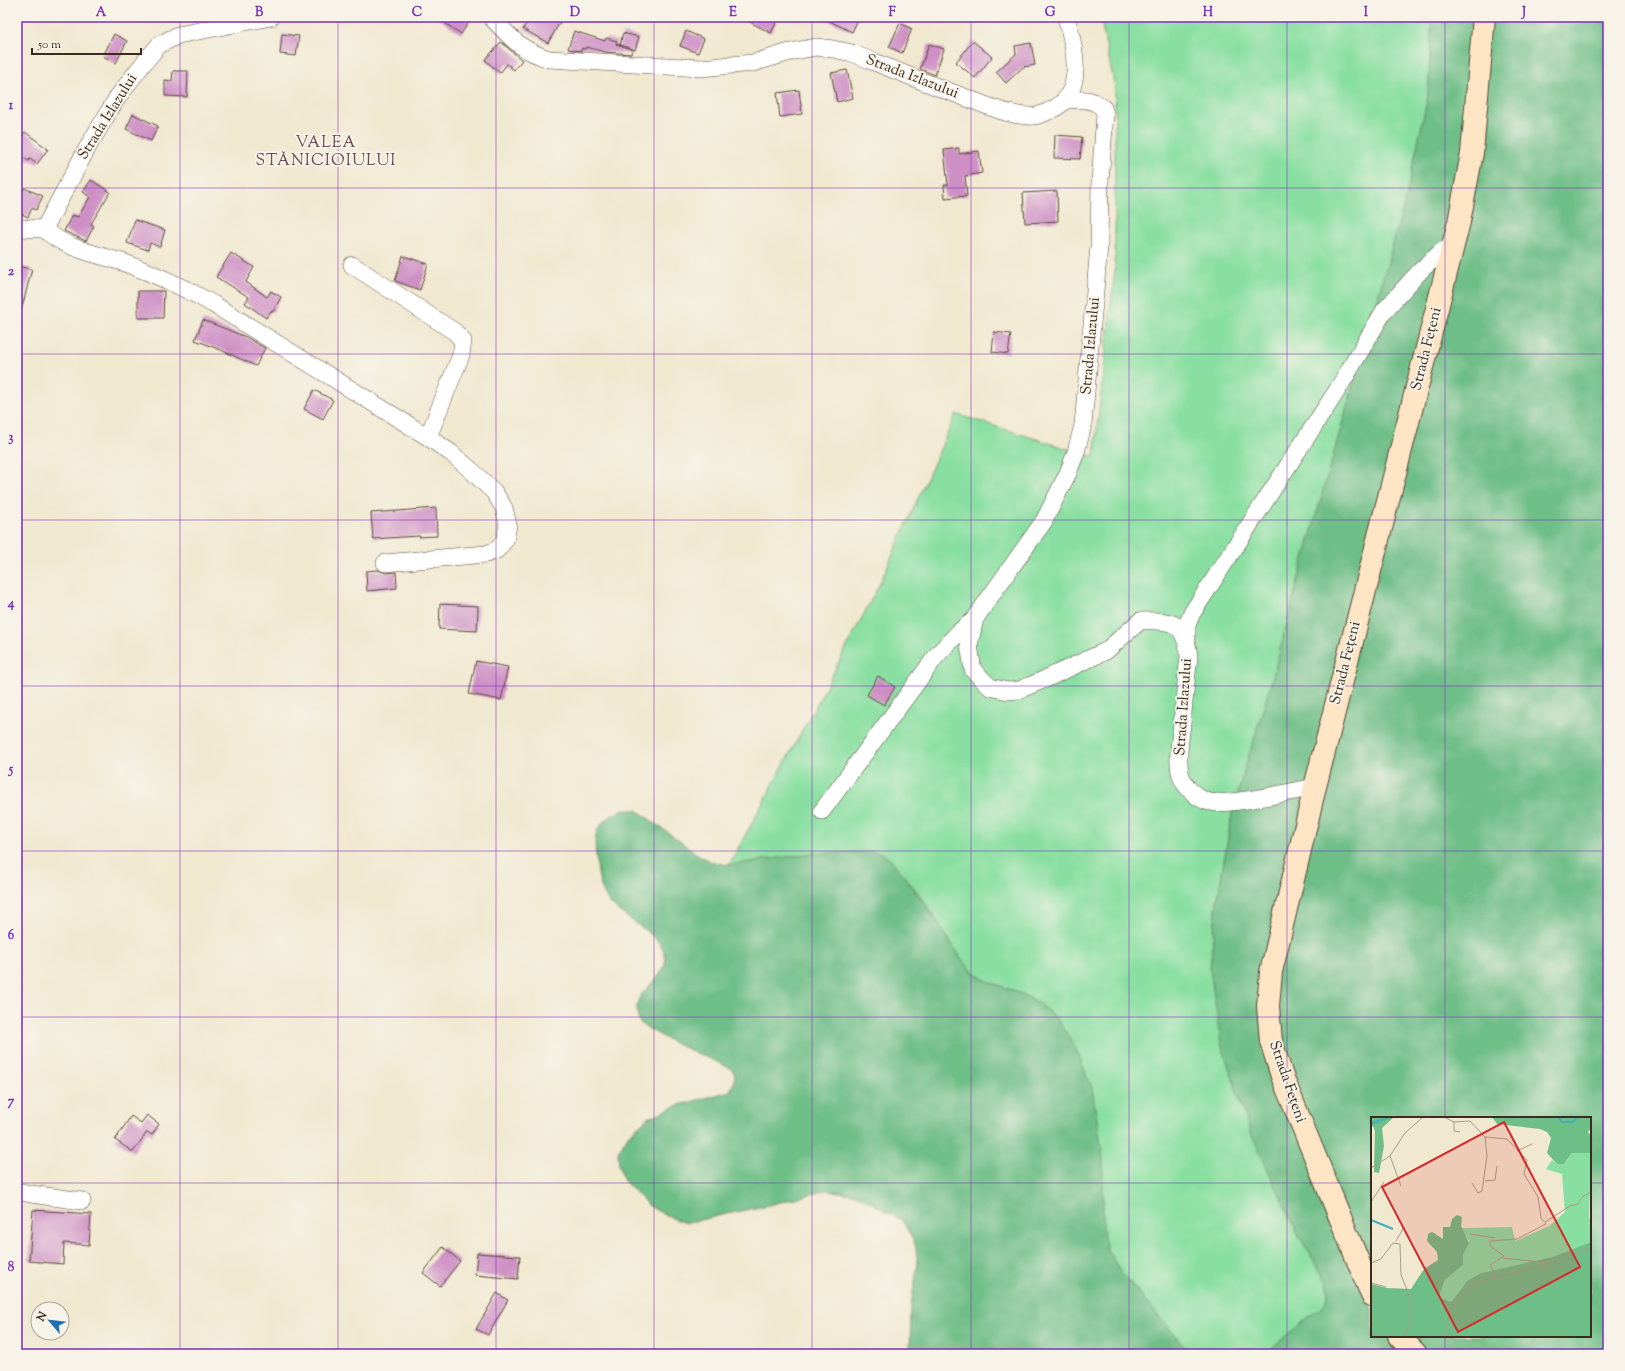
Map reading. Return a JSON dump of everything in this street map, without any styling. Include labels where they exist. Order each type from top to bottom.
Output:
[{"type":"street","name":"Strada Izlazului","points":[[44,229],[89,145],[117,98],[159,45],[178,35],[271,17]]},
{"type":"street","name":"Strada Izlazului","points":[[491,17],[517,44],[533,54],[549,59],[700,68],[753,63],[790,52],[816,47],[852,53],[942,89],[1016,114],[1030,116],[1043,114],[1056,109],[1065,100],[1083,98],[1091,100],[1103,108],[1105,114],[1100,182],[1099,246],[1083,425],[1076,452],[1068,473],[1044,521],[975,619],[969,645],[973,670],[990,686],[1008,691],[1018,690],[1106,651],[1140,621],[1168,622],[1179,627],[1187,641],[1189,656],[1179,751],[1180,774],[1186,785],[1194,794],[1206,801],[1224,802],[1261,798],[1314,787]]},
{"type":"street","points":[[1065,100],[1074,83],[1075,63],[1073,42],[1066,17]]},
{"type":"street","name":"Strada Fețeni","points":[[1371,1293],[1293,1106],[1271,1040],[1268,1006],[1271,972],[1314,787],[1454,243],[1472,153],[1484,17]]},
{"type":"street","points":[[17,228],[44,229],[52,237],[68,245],[126,263],[181,286],[213,304],[451,453],[494,492],[504,508],[508,525],[505,540],[497,550],[486,554],[385,563]]},
{"type":"street","points":[[1187,641],[1187,625],[1196,608],[1338,389],[1384,311],[1420,271],[1454,243]]},
{"type":"street","points":[[352,265],[455,332],[463,341],[461,355],[428,438]]},
{"type":"street","points":[[822,811],[937,655],[959,632],[975,619]]},
{"type":"street","points":[[17,1191],[82,1201]]},
{"type":"street","points":[[1400,1337],[1416,1354]]},
{"type":"green space","points":[[1100,17],[1432,17],[1428,96],[1406,198],[1300,573],[1274,673],[1233,809],[1217,902],[1210,969],[1298,1234],[1327,1282],[1329,1292],[1325,1303],[1266,1354],[1191,1354],[1122,1273],[1107,1250],[1103,1232],[1102,1203],[1058,1020],[1025,996],[987,981],[966,965],[918,893],[892,862],[883,854],[729,865],[817,704],[879,585],[956,414],[1094,457],[1115,268],[1115,87]]},
{"type":"green space","points":[[1432,17],[1608,17],[1608,1354],[1266,1354],[1325,1303],[1329,1292],[1327,1282],[1298,1234],[1250,1131],[1221,1043],[1210,969],[1217,902],[1233,809],[1274,673],[1300,573],[1406,198],[1428,96]]},
{"type":"green space","points":[[622,810],[637,810],[697,854],[711,862],[729,865],[813,853],[876,852],[883,854],[893,862],[924,903],[961,958],[973,972],[986,981],[1012,990],[1036,1001],[1058,1020],[1074,1045],[1092,1088],[1103,1157],[1103,1232],[1107,1250],[1122,1273],[1191,1354],[910,1354],[911,1305],[918,1262],[915,1244],[902,1220],[858,1195],[827,1190],[773,1204],[686,1223],[667,1216],[649,1206],[624,1181],[619,1165],[618,1152],[628,1135],[648,1118],[676,1106],[730,1091],[735,1075],[732,1069],[672,1042],[639,1022],[637,1012],[638,1001],[641,995],[660,974],[665,962],[665,955],[662,947],[656,940],[613,906],[604,894],[600,883],[595,846],[597,832],[603,822]]},
{"type":"building","points":[[436,17],[462,17],[469,22],[461,34]]},
{"type":"building","points":[[530,17],[553,17],[560,22],[548,43],[523,29]]},
{"type":"building","points":[[740,17],[779,17],[771,33]]},
{"type":"building","points":[[821,17],[859,17],[852,32]]},
{"type":"building","points":[[900,23],[912,29],[902,53],[889,47]]},
{"type":"building","points":[[574,31],[605,41],[606,38],[617,41],[616,44],[632,49],[631,54],[605,52],[586,47],[585,49],[582,48],[581,51],[568,49]]},
{"type":"building","points":[[686,31],[704,39],[698,53],[680,46]]},
{"type":"building","points":[[623,33],[639,37],[635,50],[620,45]]},
{"type":"building","points":[[114,34],[127,41],[116,63],[103,56]]},
{"type":"building","points":[[282,34],[299,36],[296,56],[280,54]]},
{"type":"building","points":[[973,41],[992,57],[975,78],[956,62]]},
{"type":"building","points":[[501,42],[522,60],[514,70],[507,64],[500,73],[485,60]]},
{"type":"building","points":[[1031,43],[1035,65],[1023,67],[1006,83],[996,72],[1016,54],[1015,46]]},
{"type":"building","points":[[929,44],[944,49],[935,75],[920,69]]},
{"type":"building","points":[[847,70],[853,98],[837,102],[831,73]]},
{"type":"building","points":[[173,71],[188,71],[187,97],[165,96],[165,80],[172,81]]},
{"type":"building","points":[[799,90],[802,114],[780,117],[777,93]]},
{"type":"building","points":[[133,114],[158,126],[151,141],[126,129]]},
{"type":"building","points":[[25,132],[48,149],[37,164],[30,159],[28,161],[17,153],[17,142]]},
{"type":"building","points":[[1055,135],[1082,137],[1080,159],[1054,158]]},
{"type":"building","points":[[959,148],[959,154],[979,151],[982,173],[965,176],[967,196],[945,198],[944,185],[948,185],[944,150]]},
{"type":"building","points":[[91,180],[110,192],[91,224],[94,226],[86,241],[64,231],[72,215],[78,217],[90,197],[83,192]]},
{"type":"building","points":[[24,188],[43,196],[36,210],[32,208],[28,217],[17,212],[17,204]]},
{"type":"building","points":[[1057,191],[1058,221],[1025,223],[1023,193]]},
{"type":"building","points":[[135,220],[165,230],[160,247],[150,243],[148,250],[127,243]]},
{"type":"building","points":[[231,253],[254,267],[246,282],[267,297],[271,291],[281,297],[273,312],[271,311],[266,318],[245,303],[249,297],[216,277]]},
{"type":"building","points":[[403,256],[428,264],[420,290],[395,281]]},
{"type":"building","points":[[17,266],[32,269],[21,311],[17,311]]},
{"type":"building","points":[[138,291],[164,291],[163,318],[138,318]]},
{"type":"building","points":[[203,320],[246,337],[265,348],[256,366],[195,340]]},
{"type":"building","points":[[994,332],[1011,334],[1008,354],[992,352]]},
{"type":"building","points":[[314,390],[333,400],[323,419],[304,409]]},
{"type":"building","points":[[436,508],[437,536],[373,539],[371,513]]},
{"type":"building","points":[[378,570],[386,573],[396,572],[397,588],[367,591],[366,571]]},
{"type":"building","points":[[440,604],[478,606],[477,631],[439,629]]},
{"type":"building","points":[[476,661],[508,667],[501,700],[469,694]]},
{"type":"building","points":[[878,676],[895,687],[884,705],[867,695]]},
{"type":"building","points":[[147,1115],[159,1124],[152,1135],[147,1132],[133,1152],[115,1140],[131,1116],[141,1123]]},
{"type":"building","points":[[33,1210],[91,1214],[89,1245],[64,1243],[63,1264],[29,1261]]},
{"type":"building","points":[[443,1247],[460,1261],[440,1286],[423,1273]]},
{"type":"building","points":[[477,1253],[520,1256],[518,1279],[475,1275]]},
{"type":"building","points":[[497,1293],[508,1300],[488,1335],[476,1329]]},
{"type":"district","name":"VALEA STĂNICIOIULUI","points":[[326,152]]}]
